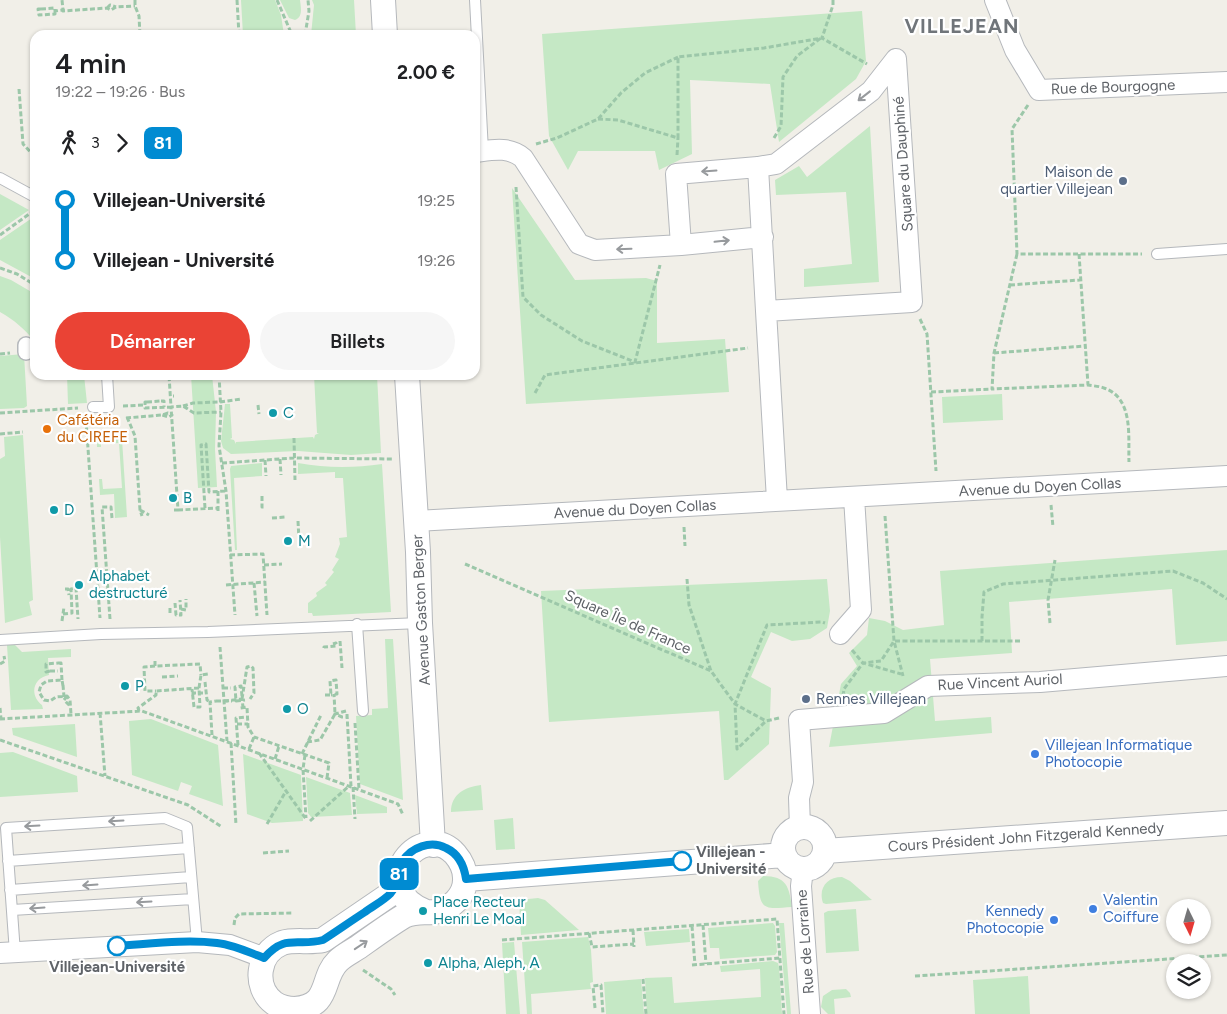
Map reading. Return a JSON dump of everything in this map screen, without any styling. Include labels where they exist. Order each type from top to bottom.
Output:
[{"type":"street","points":[[383,0],[385,30]]},
{"type":"street","name":"Rue de Bourgogne","points":[[995,0],[1015,50],[1039,90],[1227,82]]},
{"type":"street","name":"Square du Dauphiné","points":[[767,166],[870,91],[890,67]]},
{"type":"street","name":"Square du Dauphiné","points":[[890,67],[912,302]]},
{"type":"street","points":[[480,152],[514,151],[523,158],[579,244],[595,250],[661,247],[763,237]]},
{"type":"street","points":[[681,245],[676,174],[767,166],[763,237],[777,500]]},
{"type":"street","points":[[766,311],[912,302]]},
{"type":"street","name":"Avenue Gaston Berger","points":[[407,380],[433,844]]},
{"type":"street","name":"Avenue du Doyen Collas","points":[[416,521],[1227,476]]},
{"type":"street","points":[[840,634],[861,610],[854,497]]},
{"type":"street","name":"Rue Vincent Auriol","points":[[800,827],[799,798],[803,782],[799,720],[884,713],[928,686],[1040,682],[1227,666]]},
{"type":"street","name":"Cours Président John Fitzgerald Kennedy","points":[[825,850],[1227,823]]},
{"type":"street","points":[[800,827],[812,828],[818,832],[822,837],[825,850],[820,862],[810,869],[803,869],[789,863],[782,848],[786,837],[794,829],[800,827]]},
{"type":"street","points":[[398,880],[389,895],[323,940],[292,941],[280,944],[272,949],[264,958],[261,967],[262,986],[266,995],[282,1010],[302,1008],[312,1004],[325,989],[332,968],[347,954],[404,916],[424,911],[434,912],[452,904],[464,889],[466,879],[460,859],[444,846],[433,844],[415,849],[408,854],[399,870],[400,890],[406,900],[424,911]]},
{"type":"street","points":[[466,879],[784,854]]},
{"type":"street","name":"Rue de Lorraine","points":[[803,869],[801,886],[810,1014]]},
{"type":"street","points":[[7,953],[196,942],[230,945],[264,958]]},
{"type":"street","points":[[304,942],[312,946],[325,960],[328,978]]},
{"type":"lane","points":[[475,0],[476,30]]},
{"type":"lane","points":[[0,178],[30,194]]},
{"type":"lane","points":[[1157,254],[1227,249]]},
{"type":"lane","points":[[93,407],[109,407],[107,380]]},
{"type":"lane","points":[[0,640],[420,622]]},
{"type":"lane","points":[[358,624],[363,711]]},
{"type":"lane","points":[[7,953],[12,910],[6,828],[165,818],[187,826],[196,942]]},
{"type":"lane","points":[[8,861],[189,848]]},
{"type":"lane","points":[[10,890],[191,877]]},
{"type":"lane","points":[[12,910],[192,899]]},
{"type":"path","points":[[62,0],[63,11],[107,8],[110,5],[116,7],[135,6]]},
{"type":"path","points":[[62,0],[62,10],[55,11],[55,14],[37,15],[38,9],[41,8],[63,8]]},
{"type":"path","points":[[134,0],[139,16],[140,30]]},
{"type":"path","points":[[237,0],[239,30]]},
{"type":"path","points":[[277,0],[290,30]]},
{"type":"path","points":[[306,30],[309,11],[308,0]]},
{"type":"path","points":[[767,166],[771,142],[781,126],[782,77],[797,56],[822,38],[833,0]]},
{"type":"path","points":[[41,8],[55,8],[55,11]]},
{"type":"path","points":[[635,362],[582,341],[541,315],[523,297],[515,174],[531,146],[557,138],[598,119],[621,94],[646,73],[678,57],[764,48],[822,38],[890,67]]},
{"type":"path","points":[[598,119],[618,120],[678,138],[678,57]]},
{"type":"path","points":[[19,89],[23,144],[30,151]]},
{"type":"path","points":[[992,389],[994,352],[1017,254],[1012,129],[1039,90]]},
{"type":"path","points":[[0,235],[30,213]]},
{"type":"path","points":[[635,362],[662,260],[661,247]]},
{"type":"path","points":[[1017,254],[1157,254]]},
{"type":"path","points":[[1079,254],[1088,385]]},
{"type":"path","points":[[0,268],[17,274],[30,282]]},
{"type":"path","points":[[1010,285],[1080,280]]},
{"type":"path","points":[[912,302],[927,334],[937,492]]},
{"type":"path","points":[[534,393],[545,375],[768,346]]},
{"type":"path","points":[[994,352],[1085,346]]},
{"type":"path","points":[[171,380],[168,406],[178,510]]},
{"type":"path","points":[[219,380],[221,412],[219,446],[226,491],[236,620]]},
{"type":"path","points":[[931,392],[1088,385],[1104,388],[1112,392],[1123,404],[1126,412],[1131,482]]},
{"type":"path","points":[[146,403],[145,408],[151,408],[241,399]]},
{"type":"path","points":[[134,406],[164,400],[172,415],[178,510],[174,510],[178,510],[204,508],[218,510],[218,492]]},
{"type":"path","points":[[146,403],[164,401],[168,406]]},
{"type":"path","points":[[146,403],[145,409],[168,406]]},
{"type":"path","points":[[258,405],[259,414]]},
{"type":"path","points":[[159,407],[168,406]]},
{"type":"path","points":[[183,406],[194,413],[221,412]]},
{"type":"path","points":[[0,413],[66,409]]},
{"type":"path","points":[[122,418],[169,417],[172,415]]},
{"type":"path","points":[[127,418],[135,436],[142,516]]},
{"type":"path","points":[[0,434],[23,432]]},
{"type":"path","points":[[294,438],[295,480]]},
{"type":"path","points":[[88,441],[99,604]]},
{"type":"path","points":[[204,508],[201,445],[206,444],[209,492],[226,491]]},
{"type":"path","points":[[222,463],[294,458],[380,459]]},
{"type":"path","points":[[280,459],[281,475]]},
{"type":"path","points":[[265,460],[266,476]]},
{"type":"path","points":[[884,495],[894,641],[901,674]]},
{"type":"path","points":[[262,496],[262,506],[264,507]]},
{"type":"path","points":[[110,624],[110,592],[102,507],[111,507],[112,518]]},
{"type":"path","points":[[140,510],[148,515]]},
{"type":"path","points":[[272,518],[286,518]]},
{"type":"path","points":[[1052,519],[1052,527]]},
{"type":"path","points":[[298,521],[299,540]]},
{"type":"path","points":[[684,538],[685,546]]},
{"type":"path","points":[[230,555],[251,552],[263,554],[267,613]]},
{"type":"path","points":[[1050,623],[1048,600],[1055,560]]},
{"type":"path","points":[[264,565],[282,564]]},
{"type":"path","name":"Square Île de France","points":[[465,564],[711,671]]},
{"type":"path","points":[[982,641],[984,592],[1003,584],[1173,571],[1203,583],[1227,599]]},
{"type":"path","points":[[687,579],[689,605],[711,671],[735,704],[766,722]]},
{"type":"path","points":[[226,585],[265,582]]},
{"type":"path","points":[[254,583],[257,620]]},
{"type":"path","points":[[63,614],[72,613],[71,588],[76,588],[80,636]]},
{"type":"path","points":[[65,589],[68,589],[72,605]]},
{"type":"path","points":[[98,593],[110,592]]},
{"type":"path","points":[[180,601],[181,610],[186,610],[186,599]]},
{"type":"path","points":[[175,613],[175,604],[176,615],[181,615],[180,601]]},
{"type":"path","points":[[180,601],[181,612]]},
{"type":"path","points":[[61,626],[64,607]]},
{"type":"path","points":[[340,642],[342,668]]},
{"type":"path","points":[[324,648],[336,646],[336,643],[334,644]]},
{"type":"path","points":[[220,646],[226,741]]},
{"type":"path","points":[[0,664],[5,661]]},
{"type":"path","points":[[61,671],[46,672],[46,664],[61,663],[66,696],[64,700],[71,707],[71,714]]},
{"type":"path","points":[[843,703],[844,689],[863,663],[901,674],[921,690]]},
{"type":"path","points":[[196,692],[145,691],[144,667],[155,664],[200,664],[201,675],[194,707],[200,706]]},
{"type":"path","points":[[247,707],[240,708],[243,707],[245,700],[247,668],[251,666],[253,668],[254,693],[245,700],[236,701],[235,687],[241,686],[242,697],[245,700],[250,703],[247,707],[247,717],[254,736],[329,763],[327,778]]},
{"type":"path","points":[[201,675],[208,674]]},
{"type":"path","points":[[162,677],[178,676]]},
{"type":"path","points":[[330,682],[336,680],[334,694]]},
{"type":"path","points":[[330,682],[336,680],[334,694]]},
{"type":"path","points":[[330,682],[340,680]]},
{"type":"path","points":[[43,689],[39,688],[45,681],[55,681]]},
{"type":"path","points":[[63,682],[45,682],[40,687],[39,692],[44,700],[50,701],[56,697],[66,696]]},
{"type":"path","points":[[200,682],[207,682],[206,700],[210,702],[212,736]]},
{"type":"path","points":[[330,682],[334,694],[336,714]]},
{"type":"path","points":[[234,699],[235,687],[241,686],[245,700]]},
{"type":"path","points":[[223,688],[231,688]]},
{"type":"path","points":[[139,711],[138,708],[156,695],[156,691]]},
{"type":"path","points":[[196,692],[200,706]]},
{"type":"path","points":[[196,692],[200,706]]},
{"type":"path","points":[[325,695],[334,694]]},
{"type":"path","points":[[210,702],[234,699],[245,700]]},
{"type":"path","points":[[224,701],[245,700]]},
{"type":"path","points":[[346,702],[355,819]]},
{"type":"path","points":[[735,704],[737,749],[766,722],[782,718]]},
{"type":"path","points":[[96,707],[99,713],[104,776]]},
{"type":"path","points":[[0,708],[0,719],[139,711],[398,804],[403,815]]},
{"type":"path","points":[[307,742],[320,740],[336,714],[346,711]]},
{"type":"path","points":[[336,714],[347,717]]},
{"type":"path","points":[[307,821],[303,754],[320,715]]},
{"type":"path","points":[[238,745],[236,718],[247,717]]},
{"type":"path","points":[[237,724],[248,724]]},
{"type":"path","points":[[344,752],[347,753],[346,730],[348,730]]},
{"type":"path","points":[[356,730],[359,789]]},
{"type":"path","points":[[249,749],[254,736]]},
{"type":"path","points":[[0,740],[188,805],[222,827]]},
{"type":"path","points":[[231,743],[236,825]]},
{"type":"path","points":[[275,759],[279,746]]},
{"type":"path","points":[[259,753],[307,821]]},
{"type":"path","points":[[307,821],[351,786]]},
{"type":"path","points":[[267,824],[286,791]]},
{"type":"path","points":[[263,853],[289,851]]},
{"type":"path","points":[[234,925],[235,918],[239,914],[293,913]]},
{"type":"path","points":[[502,940],[777,919],[784,1014]]},
{"type":"path","points":[[703,925],[706,964]]},
{"type":"path","points":[[692,926],[693,965],[780,958]]},
{"type":"path","points":[[589,933],[592,947],[634,945],[633,930]]},
{"type":"path","points":[[915,976],[1227,955]]},
{"type":"path","points":[[359,968],[391,989],[395,995]]},
{"type":"path","points":[[643,979],[646,1014]]},
{"type":"path","points":[[595,1008],[593,986],[601,985],[603,1014]]},
{"type":"green space","points":[[241,0],[275,0],[281,15],[283,30],[243,30]]},
{"type":"green space","points":[[280,0],[300,0],[301,12],[298,19],[289,18]]},
{"type":"green space","points":[[312,0],[354,0],[356,30],[312,30],[314,5]]},
{"type":"green space","points":[[862,11],[866,61],[856,79],[779,142],[770,84],[690,80],[692,154],[659,170],[655,151],[578,151],[568,170],[549,136],[542,34]]},
{"type":"green space","points":[[870,126],[879,282],[804,287],[804,269],[852,264],[846,192],[776,195],[775,180],[799,166],[807,177]]},
{"type":"green space","points":[[512,188],[575,280],[646,278],[657,281],[657,343],[725,339],[729,392],[526,404]]},
{"type":"green space","points":[[0,194],[29,210],[0,230]]},
{"type":"green space","points":[[30,219],[30,276],[0,260],[0,240]]},
{"type":"green space","points":[[0,276],[30,291],[30,336],[19,325],[0,312]]},
{"type":"green space","points":[[24,354],[27,406],[24,408],[0,409],[0,356]]},
{"type":"green space","points":[[67,380],[85,380],[87,403],[68,404]]},
{"type":"green space","points":[[191,380],[213,380],[216,412],[217,487],[198,488]]},
{"type":"green space","points":[[314,380],[377,380],[381,453],[351,455],[298,451],[231,454],[223,448],[221,441],[225,404],[230,404],[232,438],[230,439],[234,440],[236,444],[236,442],[313,437],[314,439],[315,435],[319,433],[317,433]]},
{"type":"green space","points":[[1002,394],[1003,420],[943,423],[942,397]]},
{"type":"green space","points":[[23,435],[33,600],[29,602],[32,615],[5,623],[0,537],[0,459],[5,456],[4,437]]},
{"type":"green space","points":[[122,439],[127,517],[115,518],[114,494],[100,495],[99,479],[102,479],[103,489],[122,488],[119,443],[101,444],[101,447],[97,447],[97,440]]},
{"type":"green space","points":[[262,463],[262,476],[234,478],[237,550],[235,550],[230,469],[231,466]]},
{"type":"green space","points":[[298,463],[340,467],[382,464],[391,612],[313,616],[312,613],[308,613],[308,603],[317,596],[316,593],[327,585],[325,583],[334,572],[332,570],[339,559],[335,557],[340,544],[339,538],[347,537],[343,478],[335,478],[335,472],[298,474]]},
{"type":"green space","points":[[1227,550],[1227,641],[1176,645],[1172,589],[1009,602],[1012,653],[930,659],[935,721],[991,717],[992,733],[829,747],[841,684],[857,666],[849,653],[867,635],[869,618],[885,621],[903,630],[944,625],[940,571]]},
{"type":"green space","points":[[827,579],[830,611],[827,628],[810,639],[792,641],[771,632],[751,677],[771,688],[769,744],[728,780],[724,780],[719,711],[549,722],[541,591]]},
{"type":"green space","points":[[385,639],[393,639],[403,800],[360,784],[356,716],[372,715],[372,709],[388,708]]},
{"type":"green space","points":[[14,644],[22,652],[71,649],[71,657],[48,658],[49,675],[36,683],[35,697],[43,709],[11,710],[7,645]]},
{"type":"green space","points":[[151,719],[218,745],[223,806],[189,794],[192,786],[181,782],[178,791],[132,775],[129,721]]},
{"type":"green space","points":[[75,724],[77,757],[13,735],[12,728]]},
{"type":"green space","points":[[13,752],[77,776],[78,792],[0,797],[0,753]]},
{"type":"green space","points":[[243,754],[301,775],[303,821],[272,823],[247,814]]},
{"type":"green space","points":[[306,777],[350,793],[352,815],[311,817],[308,813]]},
{"type":"green space","points":[[481,785],[483,810],[451,812],[453,800],[460,792]]},
{"type":"green space","points":[[355,795],[387,807],[387,813],[357,814]]},
{"type":"green space","points":[[513,818],[515,849],[496,850],[494,820]]},
{"type":"green space","points":[[763,876],[777,878],[785,884],[790,894],[792,907],[769,908],[762,903],[758,881]]},
{"type":"green space","points":[[842,877],[850,881],[872,900],[823,903],[822,893],[825,884],[832,879]]},
{"type":"green space","points":[[538,898],[545,900],[579,930],[521,935],[519,900]]},
{"type":"green space","points":[[856,909],[859,951],[826,953],[824,913]]},
{"type":"green space","points":[[773,923],[775,926],[777,952],[775,955],[720,959],[719,948],[710,948],[708,928]]},
{"type":"green space","points":[[779,923],[784,923],[791,1014],[787,1014]]},
{"type":"green space","points":[[689,929],[690,942],[646,946],[644,932]]},
{"type":"green space","points":[[588,937],[591,950],[593,982],[590,983],[591,989],[531,994],[532,1014],[527,1014],[522,942]]},
{"type":"green space","points":[[514,942],[520,1014],[506,1014],[502,943]]},
{"type":"green space","points":[[773,961],[778,963],[779,967],[782,1014],[647,1014],[645,978],[672,977],[674,1003],[761,997],[760,969],[721,972],[720,966]]},
{"type":"green space","points":[[1028,976],[1030,1014],[975,1014],[973,980]]},
{"type":"green space","points":[[641,979],[644,1014],[606,1014],[604,982]]},
{"type":"green space","points":[[846,989],[851,997],[834,999],[835,1014],[828,1014],[821,1007],[823,996],[832,990]]},
{"type":"bus line","name":"81","points":[[117,946],[217,942],[235,946],[264,958],[272,949],[282,943],[323,940],[389,895],[398,880],[402,862],[408,854],[424,845],[444,846],[453,852],[460,859],[466,879],[682,861]]},
{"type":"place","name":"Maison de quartier Villejean","points":[[1123,181]]},
{"type":"place","name":"C","points":[[273,413]]},
{"type":"place","name":"Cafétéria du CIREFE","points":[[47,429]]},
{"type":"place","name":"B","points":[[173,498]]},
{"type":"place","name":"D","points":[[54,510]]},
{"type":"place","name":"M","points":[[288,541]]},
{"type":"place","name":"Alphabet destructuré","points":[[79,585]]},
{"type":"place","name":"P","points":[[125,686]]},
{"type":"place","name":"Rennes Villejean","points":[[806,699]]},
{"type":"place","name":"O","points":[[287,709]]},
{"type":"place","name":"Villejean Informatique Photocopie","points":[[1035,754]]},
{"type":"place","name":"Villejean - Université","points":[[682,861]]},
{"type":"place","name":"Valentin Coiffure","points":[[1093,909]]},
{"type":"place","name":"Place Recteur Henri Le Moal","points":[[423,911]]},
{"type":"place","name":"Kennedy Photocopie","points":[[1054,920]]},
{"type":"place","name":"Villejean-Université","points":[[117,946]]},
{"type":"place","name":"Alpha, Aleph, A","points":[[428,963]]},
{"type":"district","name":"VILLEJEAN","points":[[962,26]]}]
